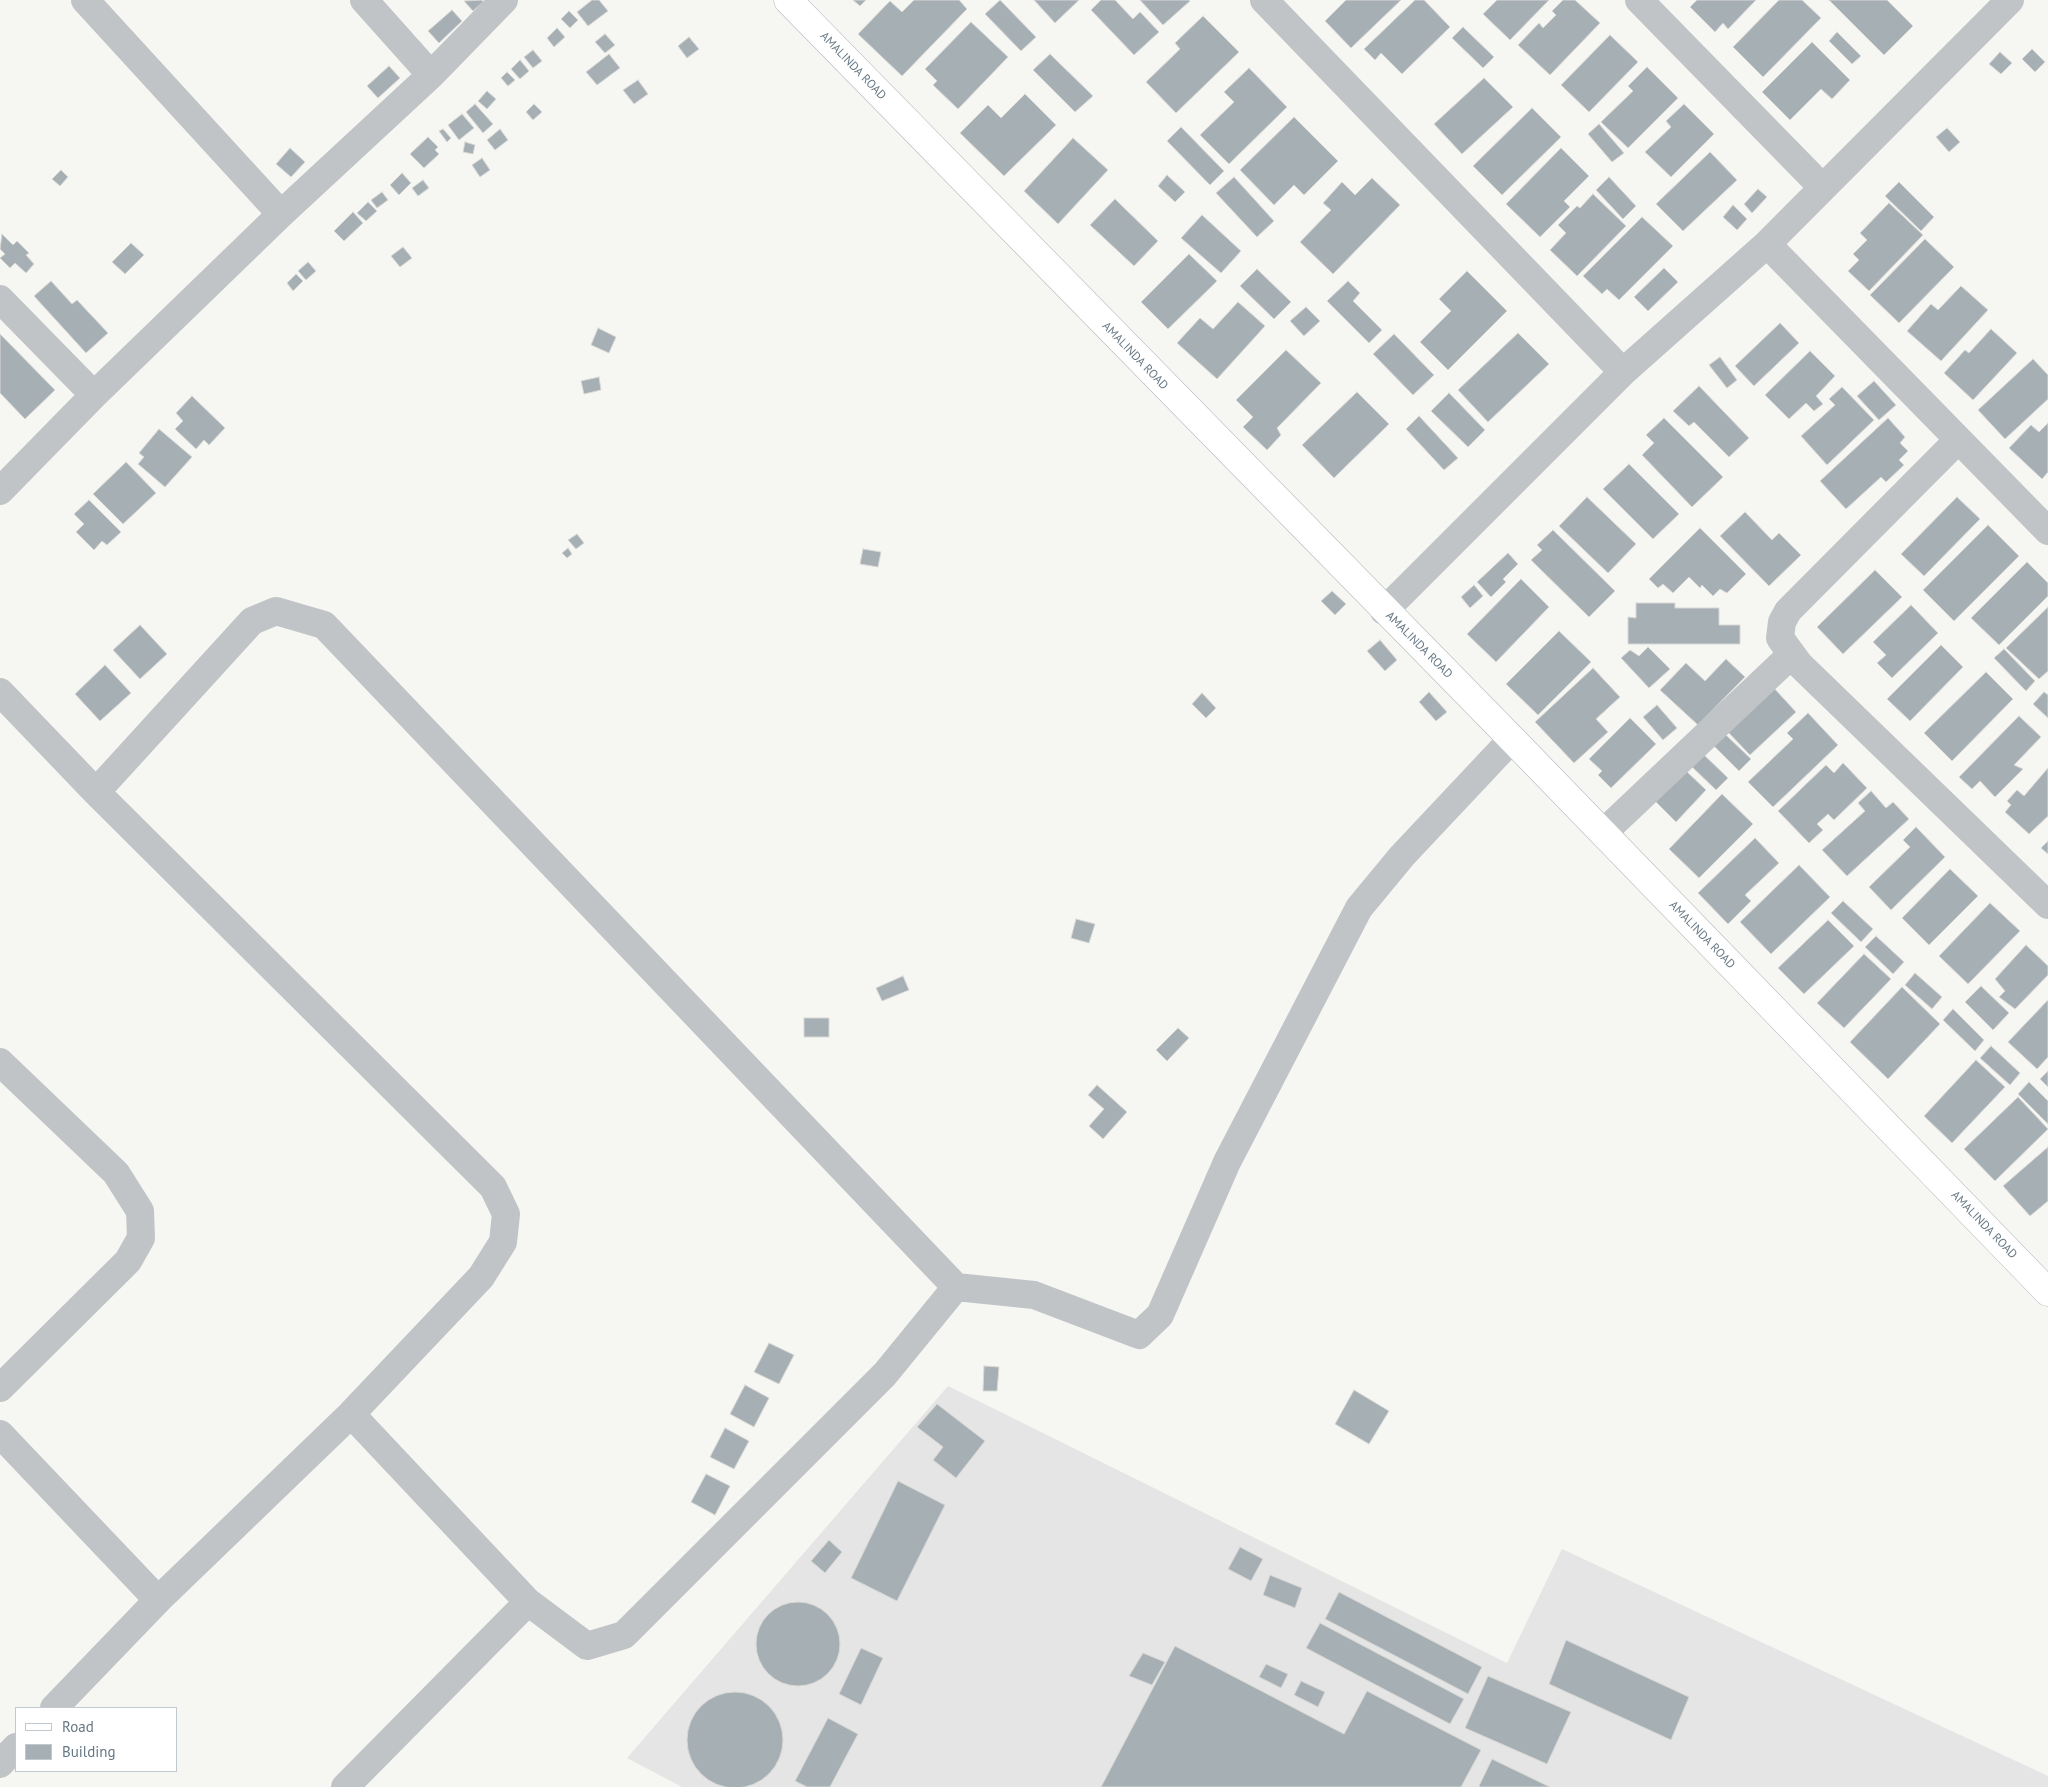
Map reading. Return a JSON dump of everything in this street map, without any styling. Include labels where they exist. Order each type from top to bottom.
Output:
[{"type":"street","points":[[85,0],[281,214]]},
{"type":"street","points":[[364,0],[431,75]]},
{"type":"street","points":[[0,491],[94,395],[281,214],[431,75],[504,0]]},
{"type":"street","name":"AMALINDA ROAD","points":[[788,0],[1384,611],[1512,739],[2048,1292]]},
{"type":"street","points":[[1264,0],[1622,372]]},
{"type":"street","points":[[1639,0],[1822,187]]},
{"type":"street","points":[[1384,611],[1622,372],[1766,244],[2010,0]]},
{"type":"street","points":[[1766,244],[2048,531]]},
{"type":"street","points":[[0,299],[94,395]]},
{"type":"street","points":[[1958,440],[1788,611],[1782,622],[1780,638],[1791,656],[2048,905]]},
{"type":"street","points":[[96,792],[252,621],[276,610],[324,625],[956,1287],[1034,1295],[1139,1335],[1160,1315],[1228,1162],[1359,908],[1402,856],[1512,739]]},
{"type":"street","points":[[1603,833],[1791,656]]},
{"type":"street","points":[[0,692],[96,792],[493,1187],[506,1214],[503,1242],[481,1277],[351,1414],[158,1600],[55,1707]]},
{"type":"street","points":[[0,1062],[116,1173],[140,1211],[140,1238],[128,1261],[0,1388]]},
{"type":"street","points":[[351,1414],[528,1602],[586,1646],[624,1635],[885,1374],[956,1287]]},
{"type":"street","points":[[0,1434],[158,1600]]},
{"type":"street","points":[[345,1787],[528,1602]]},
{"type":"street","points":[[0,1764],[15,1748]]},
{"type":"shaded area","points":[[948,1386],[1507,1663],[1562,1549],[2048,1776],[2048,1787],[682,1787],[627,1758]]},
{"type":"building","points":[[482,0],[483,2],[473,11],[464,1]]},
{"type":"building","points":[[592,0],[599,0],[608,11],[588,26],[577,12]]},
{"type":"building","points":[[853,0],[866,0],[860,6]]},
{"type":"building","points":[[914,0],[959,0],[967,9],[902,76],[858,34],[890,1],[902,12]]},
{"type":"building","points":[[1000,0],[1036,37],[1021,51],[985,14]]},
{"type":"building","points":[[1034,0],[1079,0],[1055,23]]},
{"type":"building","points":[[1101,0],[1115,0],[1133,19],[1140,12],[1159,32],[1134,55],[1091,10]]},
{"type":"building","points":[[1140,0],[1189,0],[1190,1],[1163,25]]},
{"type":"building","points":[[1346,0],[1401,0],[1351,48],[1325,21]]},
{"type":"building","points":[[1415,0],[1424,0],[1450,27],[1402,74],[1381,53],[1375,60],[1364,49]]},
{"type":"building","points":[[1497,0],[1549,0],[1510,40],[1483,14]]},
{"type":"building","points":[[1563,0],[1575,0],[1600,23],[1550,75],[1518,45],[1539,23],[1543,28],[1556,15],[1552,11]]},
{"type":"building","points":[[1697,0],[1756,0],[1728,29],[1723,23],[1715,32],[1690,7]]},
{"type":"building","points":[[1779,0],[1802,0],[1821,18],[1763,77],[1733,47]]},
{"type":"building","points":[[1829,0],[1887,0],[1913,26],[1884,55]]},
{"type":"building","points":[[452,10],[462,21],[439,43],[428,31]]},
{"type":"building","points":[[569,11],[578,20],[570,28],[561,19]]},
{"type":"building","points":[[1203,16],[1239,52],[1176,113],[1146,82],[1180,49],[1175,43]]},
{"type":"building","points":[[971,22],[1008,57],[958,109],[933,85],[937,81],[925,69]]},
{"type":"building","points":[[1463,27],[1494,57],[1483,68],[1452,38]]},
{"type":"building","points":[[557,28],[565,37],[554,47],[547,38]]},
{"type":"building","points":[[1837,32],[1861,56],[1852,64],[1829,41]]},
{"type":"building","points":[[605,34],[615,45],[605,53],[595,42]]},
{"type":"building","points":[[1610,35],[1638,62],[1589,112],[1561,85]]},
{"type":"building","points":[[689,37],[699,49],[687,58],[678,46]]},
{"type":"building","points":[[1812,42],[1850,80],[1832,99],[1821,89],[1790,120],[1762,92]]},
{"type":"building","points":[[2032,49],[2045,62],[2035,72],[2022,59]]},
{"type":"building","points":[[533,50],[542,61],[533,68],[524,57]]},
{"type":"building","points":[[2000,52],[2012,63],[2001,74],[1989,64]]},
{"type":"building","points":[[609,54],[620,68],[597,85],[586,72]]},
{"type":"building","points":[[1050,54],[1093,96],[1075,112],[1033,70]]},
{"type":"building","points":[[520,60],[529,71],[520,79],[511,69]]},
{"type":"building","points":[[389,66],[400,78],[378,98],[367,86]]},
{"type":"building","points":[[1647,67],[1678,98],[1628,148],[1601,122],[1633,91],[1628,86]]},
{"type":"building","points":[[1249,68],[1287,107],[1229,164],[1200,135],[1234,102],[1224,92]]},
{"type":"building","points":[[507,72],[515,80],[508,86],[501,78]]},
{"type":"building","points":[[1484,78],[1513,107],[1462,154],[1434,124]]},
{"type":"building","points":[[638,80],[648,94],[634,104],[623,90]]},
{"type":"building","points":[[487,91],[496,99],[487,109],[478,101]]},
{"type":"building","points":[[1025,94],[1056,125],[1004,176],[960,133],[988,105],[1001,118]]},
{"type":"building","points":[[475,104],[493,124],[483,133],[466,112]]},
{"type":"building","points":[[534,104],[542,112],[533,120],[526,112]]},
{"type":"building","points":[[1684,104],[1714,134],[1671,177],[1645,152],[1671,127],[1666,121]]},
{"type":"building","points":[[1532,108],[1561,137],[1502,195],[1473,166]]},
{"type":"building","points":[[462,114],[474,128],[459,140],[448,125]]},
{"type":"building","points":[[1294,117],[1338,161],[1304,195],[1294,185],[1274,205],[1240,170]]},
{"type":"building","points":[[1599,124],[1624,153],[1612,162],[1588,134]]},
{"type":"building","points":[[1181,127],[1224,171],[1210,185],[1167,141]]},
{"type":"building","points":[[1947,128],[1960,142],[1949,152],[1936,137]]},
{"type":"building","points":[[443,129],[451,138],[447,142],[439,131]]},
{"type":"building","points":[[500,129],[508,140],[495,150],[487,140]]},
{"type":"building","points":[[428,137],[438,147],[435,150],[439,154],[424,168],[410,154]]},
{"type":"building","points":[[1073,138],[1108,170],[1058,224],[1024,191]]},
{"type":"building","points":[[465,142],[475,145],[473,154],[463,152]]},
{"type":"building","points":[[290,148],[305,162],[291,177],[276,164]]},
{"type":"building","points":[[1561,148],[1589,176],[1564,201],[1570,207],[1540,237],[1506,204]]},
{"type":"building","points":[[1710,152],[1737,180],[1683,231],[1656,204]]},
{"type":"building","points":[[482,158],[490,170],[480,177],[472,165]]},
{"type":"building","points":[[61,170],[68,177],[60,186],[52,179]]},
{"type":"building","points":[[402,173],[411,183],[399,195],[390,185]]},
{"type":"building","points":[[1167,175],[1185,192],[1175,202],[1158,186]]},
{"type":"building","points":[[1234,177],[1274,221],[1257,237],[1216,193]]},
{"type":"building","points":[[1609,177],[1636,206],[1623,219],[1596,190]]},
{"type":"building","points":[[1372,178],[1400,205],[1333,274],[1300,242],[1331,210],[1323,203],[1342,182],[1355,195]]},
{"type":"building","points":[[423,180],[429,188],[418,196],[412,188]]},
{"type":"building","points":[[1899,182],[1934,217],[1921,231],[1885,196]]},
{"type":"building","points":[[1758,189],[1767,197],[1752,213],[1744,204]]},
{"type":"building","points":[[382,192],[388,200],[377,208],[371,200]]},
{"type":"building","points":[[1593,194],[1626,226],[1577,276],[1550,250],[1566,233],[1558,225],[1577,206],[1580,208]]},
{"type":"building","points":[[1115,199],[1158,241],[1134,266],[1090,225]]},
{"type":"building","points":[[368,202],[377,211],[366,221],[357,213]]},
{"type":"building","points":[[1889,203],[1923,235],[1869,291],[1848,271],[1859,260],[1853,254],[1867,240],[1860,233]]},
{"type":"building","points":[[1733,205],[1747,219],[1737,230],[1723,217]]},
{"type":"building","points":[[353,212],[363,223],[344,241],[334,231]]},
{"type":"building","points":[[1202,215],[1241,251],[1221,273],[1181,238]]},
{"type":"building","points":[[1642,217],[1673,246],[1619,300],[1607,289],[1602,294],[1583,276]]},
{"type":"building","points":[[2,234],[13,245],[17,241],[29,253],[26,255],[34,264],[26,273],[15,263],[10,268],[0,258],[5,254],[0,249]]},
{"type":"building","points":[[1925,239],[1954,267],[1899,323],[1870,295]]},
{"type":"building","points":[[131,243],[144,255],[125,274],[112,262]]},
{"type":"building","points":[[403,247],[412,258],[400,267],[391,256]]},
{"type":"building","points":[[1189,254],[1217,281],[1168,329],[1141,302]]},
{"type":"building","points":[[308,262],[316,271],[306,280],[298,271]]},
{"type":"building","points":[[1664,268],[1678,282],[1648,311],[1634,297]]},
{"type":"building","points":[[1257,269],[1291,302],[1274,319],[1240,286]]},
{"type":"building","points":[[1467,271],[1507,311],[1448,370],[1420,342],[1451,311],[1439,299]]},
{"type":"building","points":[[296,274],[303,281],[293,291],[287,283]]},
{"type":"building","points":[[51,281],[72,304],[77,300],[108,333],[86,353],[34,296]]},
{"type":"building","points":[[1348,281],[1360,293],[1353,301],[1382,330],[1369,343],[1327,301]]},
{"type":"building","points":[[1961,286],[1988,310],[1941,361],[1907,331],[1931,304],[1938,310]]},
{"type":"building","points":[[1238,302],[1265,326],[1217,379],[1177,343],[1200,318],[1213,329]]},
{"type":"building","points":[[1306,307],[1320,321],[1304,336],[1290,321]]},
{"type":"building","points":[[1780,323],[1799,343],[1754,386],[1735,366]]},
{"type":"building","points":[[598,328],[616,337],[609,353],[591,345]]},
{"type":"building","points":[[1991,329],[2017,353],[1973,400],[1944,373],[1965,350],[1969,353]]},
{"type":"building","points":[[1518,333],[1549,364],[1488,422],[1458,390]]},
{"type":"building","points":[[0,334],[55,390],[25,419],[0,393]]},
{"type":"building","points":[[1394,334],[1434,375],[1413,395],[1373,354]]},
{"type":"building","points":[[1286,350],[1321,383],[1277,428],[1281,435],[1267,450],[1243,427],[1253,417],[1236,400]]},
{"type":"building","points":[[1810,351],[1835,376],[1816,396],[1823,404],[1814,411],[1806,403],[1789,419],[1765,395]]},
{"type":"building","points":[[1720,357],[1737,380],[1727,388],[1709,365]]},
{"type":"building","points":[[2033,359],[2048,375],[2048,399],[2005,439],[1978,410]]},
{"type":"building","points":[[599,377],[601,390],[584,394],[581,381]]},
{"type":"building","points":[[1874,381],[1896,405],[1879,420],[1857,396]]},
{"type":"building","points":[[1699,386],[1749,438],[1729,457],[1694,422],[1689,426],[1673,411]]},
{"type":"building","points":[[1842,387],[1874,420],[1827,465],[1801,436],[1835,405],[1829,399]]},
{"type":"building","points":[[1357,392],[1389,424],[1334,478],[1302,445]]},
{"type":"building","points":[[1449,393],[1485,430],[1468,447],[1431,411]]},
{"type":"building","points":[[192,396],[225,428],[209,445],[204,440],[196,449],[175,429],[183,421],[176,413]]},
{"type":"building","points":[[1419,416],[1458,458],[1444,470],[1406,429]]},
{"type":"building","points":[[1664,418],[1723,477],[1692,507],[1642,455],[1654,443],[1646,435]]},
{"type":"building","points":[[1888,418],[1905,437],[1900,443],[1908,451],[1899,460],[1904,465],[1886,482],[1881,477],[1846,509],[1820,481]]},
{"type":"building","points":[[2048,423],[2048,472],[2042,479],[2009,448],[2031,425],[2039,432]]},
{"type":"building","points":[[159,429],[192,457],[165,487],[138,464],[144,457],[139,453]]},
{"type":"building","points":[[126,462],[156,493],[123,524],[93,494]]},
{"type":"building","points":[[1629,464],[1679,514],[1653,539],[1603,489]]},
{"type":"building","points":[[1587,497],[1636,544],[1608,573],[1559,526]]},
{"type":"building","points":[[1957,497],[1980,519],[1924,576],[1901,554]]},
{"type":"building","points":[[89,500],[121,532],[107,545],[102,541],[94,550],[76,532],[84,524],[74,514]]},
{"type":"building","points":[[1745,512],[1772,540],[1779,533],[1801,555],[1769,586],[1720,536]]},
{"type":"building","points":[[1988,525],[2019,556],[1954,621],[1923,590]]},
{"type":"building","points":[[1700,528],[1746,574],[1727,593],[1720,589],[1713,596],[1702,585],[1700,588],[1689,577],[1673,593],[1663,584],[1658,588],[1649,579]]},
{"type":"building","points":[[1553,530],[1615,591],[1589,617],[1531,560],[1542,550],[1537,545]]},
{"type":"building","points":[[577,534],[584,543],[576,549],[568,540]]},
{"type":"building","points":[[568,548],[572,554],[567,558],[562,553]]},
{"type":"building","points":[[863,549],[881,552],[878,567],[860,564]]},
{"type":"building","points":[[1508,553],[1518,564],[1503,579],[1506,582],[1491,597],[1477,582]]},
{"type":"building","points":[[2027,562],[2048,583],[2048,596],[1999,645],[1971,618]]},
{"type":"building","points":[[1875,570],[1902,597],[1843,654],[1817,627]]},
{"type":"building","points":[[1521,579],[1549,607],[1496,662],[1467,634]]},
{"type":"building","points":[[1474,585],[1483,596],[1470,608],[1461,597]]},
{"type":"building","points":[[1332,591],[1346,604],[1335,615],[1321,601]]},
{"type":"building","points":[[1636,603],[1675,603],[1675,608],[1719,608],[1719,625],[1740,625],[1740,644],[1628,644],[1628,617],[1636,618]]},
{"type":"building","points":[[1911,605],[1938,633],[1892,678],[1877,663],[1886,655],[1873,642]]},
{"type":"building","points":[[2048,607],[2048,671],[2039,679],[2006,648]]},
{"type":"building","points":[[140,625],[167,654],[140,679],[113,650]]},
{"type":"building","points":[[1559,631],[1591,662],[1538,715],[1506,684]]},
{"type":"building","points":[[1380,640],[1397,660],[1385,671],[1367,651]]},
{"type":"building","points":[[1941,645],[1963,667],[1910,721],[1887,699]]},
{"type":"building","points":[[1648,647],[1670,669],[1649,688],[1621,658],[1630,650],[1639,656]]},
{"type":"building","points":[[2004,649],[2035,681],[2026,691],[1994,658]]},
{"type":"building","points":[[1726,659],[1745,677],[1698,725],[1660,690],[1686,663],[1705,681]]},
{"type":"building","points":[[105,665],[131,693],[100,721],[75,694]]},
{"type":"building","points":[[1593,668],[1620,697],[1596,719],[1608,732],[1574,763],[1535,722]]},
{"type":"building","points":[[1986,672],[2013,699],[1952,761],[1924,733]]},
{"type":"building","points":[[1773,687],[1796,712],[1750,755],[1727,731]]},
{"type":"building","points":[[1429,692],[1447,712],[1436,721],[1419,702]]},
{"type":"building","points":[[2044,692],[2048,695],[2048,718],[2033,704]]},
{"type":"building","points":[[1202,693],[1216,708],[1206,718],[1192,704]]},
{"type":"building","points":[[1657,705],[1677,728],[1663,740],[1643,717]]},
{"type":"building","points":[[1808,713],[1838,745],[1773,807],[1748,782],[1793,739],[1787,733]]},
{"type":"building","points":[[2019,716],[2041,737],[2014,765],[2023,769],[1995,797],[1980,781],[1972,789],[1959,777]]},
{"type":"building","points":[[1630,718],[1656,744],[1611,788],[1598,775],[1602,771],[1589,759]]},
{"type":"building","points":[[1725,734],[1751,759],[1739,771],[1713,745]]},
{"type":"building","points":[[1700,751],[1728,778],[1716,790],[1688,763]]},
{"type":"building","points":[[1843,763],[1867,788],[1834,820],[1828,814],[1817,824],[1823,830],[1809,843],[1778,811],[1826,765],[1834,773]]},
{"type":"building","points":[[1681,766],[1706,790],[1676,822],[1651,797]]},
{"type":"building","points":[[2048,768],[2048,816],[2029,834],[2005,812],[2011,805],[2007,801],[2017,790],[2024,796]]},
{"type":"building","points":[[1871,791],[1886,808],[1893,802],[1909,819],[1847,876],[1822,850],[1865,811],[1858,803]]},
{"type":"building","points":[[1722,794],[1753,824],[1699,878],[1669,849]]},
{"type":"building","points":[[1916,827],[1945,857],[1891,910],[1869,887],[1910,847],[1903,840]]},
{"type":"building","points":[[1755,838],[1779,863],[1745,895],[1751,901],[1728,924],[1698,893]]},
{"type":"building","points":[[2048,841],[2048,854],[2041,848]]},
{"type":"building","points":[[1799,865],[1830,897],[1771,954],[1740,922]]},
{"type":"building","points":[[1950,869],[1978,896],[1929,945],[1902,918]]},
{"type":"building","points":[[1843,901],[1873,929],[1861,942],[1831,913]]},
{"type":"building","points":[[1990,903],[2020,931],[1968,984],[1939,956]]},
{"type":"building","points":[[1076,919],[1095,924],[1089,943],[1071,938]]},
{"type":"building","points":[[1828,920],[1854,946],[1804,994],[1778,968]]},
{"type":"building","points":[[1876,936],[1904,962],[1893,974],[1865,947]]},
{"type":"building","points":[[2026,945],[2048,966],[2048,975],[2015,1009],[1999,997],[2005,991],[1995,979]]},
{"type":"building","points":[[1864,954],[1891,979],[1844,1028],[1817,1003]]},
{"type":"building","points":[[1915,973],[1942,997],[1932,1009],[1905,985]]},
{"type":"building","points":[[903,976],[909,990],[882,1001],[876,988]]},
{"type":"building","points":[[1981,986],[2009,1013],[1993,1030],[1965,1002]]},
{"type":"building","points":[[1902,987],[1940,1024],[1888,1079],[1850,1042]]},
{"type":"building","points":[[2048,1000],[2048,1057],[2037,1069],[2008,1042]]},
{"type":"building","points":[[1953,1009],[1984,1040],[1975,1051],[1943,1020]]},
{"type":"building","points":[[804,1018],[829,1018],[829,1037],[804,1037]]},
{"type":"building","points":[[1178,1028],[1189,1038],[1167,1061],[1156,1050]]},
{"type":"building","points":[[1991,1046],[2020,1073],[2010,1085],[1980,1058]]},
{"type":"building","points":[[1976,1060],[2005,1087],[1952,1143],[1924,1116]]},
{"type":"building","points":[[2048,1071],[2048,1087],[2040,1079]]},
{"type":"building","points":[[2029,1082],[2048,1101],[2048,1124],[2018,1094]]},
{"type":"building","points":[[1097,1085],[1127,1112],[1103,1139],[1089,1126],[1104,1109],[1088,1095]]},
{"type":"building","points":[[2018,1097],[2048,1129],[1995,1181],[1964,1149]]},
{"type":"building","points":[[2048,1147],[2048,1201],[2030,1216],[2003,1186]]},
{"type":"building","points":[[769,1343],[794,1355],[779,1384],[754,1372]]},
{"type":"building","points":[[984,1366],[999,1367],[997,1391],[983,1391]]},
{"type":"building","points":[[745,1385],[769,1398],[754,1427],[730,1414]]},
{"type":"building","points":[[1354,1390],[1389,1411],[1369,1444],[1335,1424]]},
{"type":"building","points":[[937,1404],[985,1441],[956,1478],[933,1460],[943,1447],[917,1427]]},
{"type":"building","points":[[725,1428],[749,1441],[734,1469],[710,1457]]},
{"type":"building","points":[[706,1474],[730,1486],[715,1515],[691,1502]]},
{"type":"building","points":[[898,1481],[945,1505],[897,1601],[851,1578]]},
{"type":"building","points":[[829,1540],[842,1552],[825,1573],[811,1561]]},
{"type":"building","points":[[1240,1547],[1263,1559],[1251,1581],[1228,1569]]},
{"type":"building","points":[[1270,1575],[1302,1588],[1295,1608],[1263,1595]]},
{"type":"building","points":[[1339,1592],[1482,1667],[1468,1694],[1325,1619]]},
{"type":"building","points":[[798,1602],[814,1605],[828,1614],[837,1628],[840,1644],[837,1660],[828,1674],[814,1683],[798,1686],[782,1683],[768,1674],[759,1660],[756,1644],[759,1628],[768,1614],[782,1605]]},
{"type":"building","points":[[1320,1623],[1464,1699],[1450,1724],[1306,1648]]},
{"type":"building","points":[[1566,1640],[1689,1697],[1671,1740],[1549,1684]]},
{"type":"building","points":[[1175,1646],[1344,1734],[1367,1691],[1481,1750],[1461,1787],[1101,1787]]},
{"type":"building","points":[[861,1648],[883,1658],[861,1705],[839,1694]]},
{"type":"building","points":[[1143,1653],[1165,1662],[1152,1685],[1129,1676]]},
{"type":"building","points":[[1266,1664],[1288,1674],[1281,1688],[1259,1677]]},
{"type":"building","points":[[1488,1676],[1571,1712],[1547,1764],[1465,1728]]},
{"type":"building","points":[[1301,1681],[1325,1692],[1318,1707],[1294,1695]]},
{"type":"building","points":[[735,1692],[753,1696],[769,1706],[779,1722],[783,1740],[779,1758],[769,1774],[753,1784],[735,1788],[717,1784],[701,1774],[691,1758],[687,1740],[691,1722],[701,1706],[717,1696]]},
{"type":"building","points":[[828,1718],[858,1734],[830,1787],[807,1787],[795,1781]]},
{"type":"building","points":[[1492,1759],[1550,1787],[1480,1787]]}]
